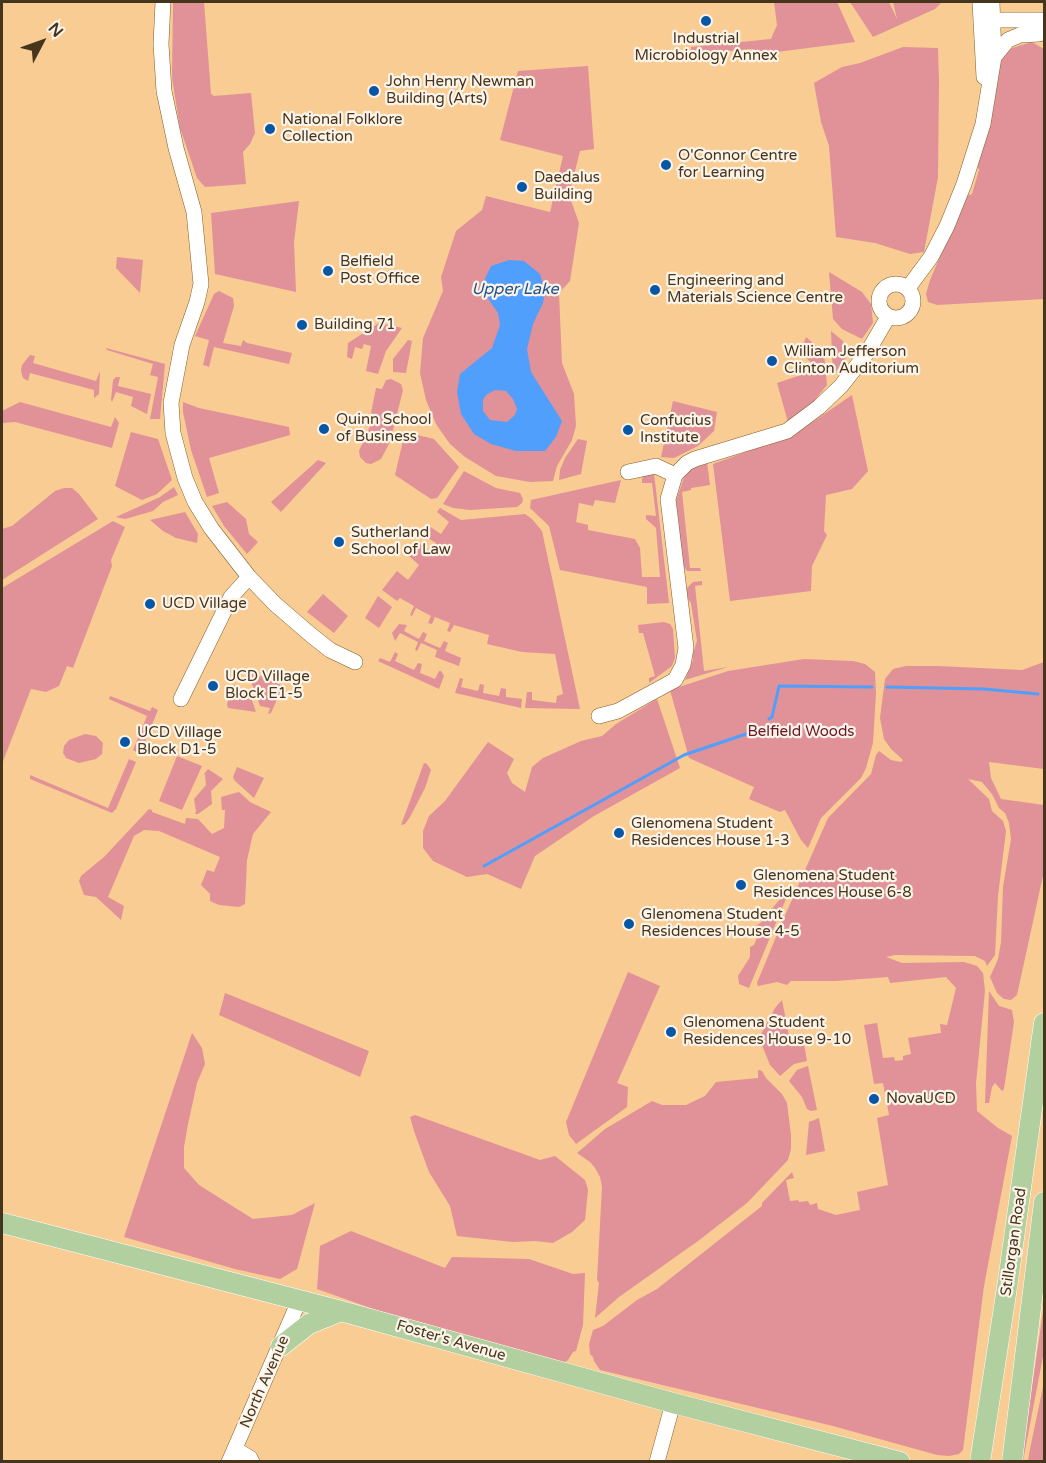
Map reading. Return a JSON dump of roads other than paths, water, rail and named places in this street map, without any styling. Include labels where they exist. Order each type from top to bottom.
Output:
[{"type":"main road","name":"Stillorgan Road","points":[[980,1461],[1044,1023]]},
{"type":"main road","name":"Stillorgan Road","points":[[1012,1461],[1044,1202]]},
{"type":"main road","name":"Foster's Avenue","points":[[2,1223],[341,1311],[673,1403],[900,1461]]},
{"type":"main road","points":[[281,1346],[309,1324],[341,1311]]},
{"type":"street","points":[[163,2],[161,44],[164,91],[176,148],[194,212],[201,284],[178,367],[171,403],[173,433],[185,477],[195,502],[224,546],[249,577],[275,604],[311,635],[330,650],[355,662]]},
{"type":"street","points":[[908,288],[927,264],[947,226],[966,179],[986,107],[994,57],[988,25],[980,2]]},
{"type":"street","points":[[986,107],[988,25],[992,2]]},
{"type":"street","points":[[988,25],[1044,20]]},
{"type":"street","points":[[994,57],[1008,40],[1020,35],[1044,32]]},
{"type":"street","points":[[893,284],[903,285],[908,288],[914,298],[912,310],[899,319],[888,317],[879,304],[880,294],[893,284]]},
{"type":"street","points":[[599,716],[618,711],[675,680],[683,664],[686,648],[668,499],[675,475],[695,459],[787,431],[819,407],[841,386],[858,366],[888,317]]},
{"type":"street","points":[[628,472],[656,466],[675,475]]},
{"type":"street","points":[[181,699],[231,597],[249,577]]},
{"type":"street","name":"Stillorgan Road","points":[[1030,1323],[1044,1280]]},
{"type":"street","name":"North Avenue","points":[[232,1455],[299,1301]]},
{"type":"street","points":[[657,1461],[673,1403]]},
{"type":"street","points":[[232,1455],[250,1458],[252,1461]]},
{"type":"water","name":"Upper Lake","points":[[509,260],[524,261],[540,274],[545,292],[543,303],[533,324],[527,349],[531,372],[562,421],[556,437],[545,451],[516,451],[491,444],[474,434],[461,414],[457,392],[460,374],[492,348],[500,325],[498,313],[489,300],[483,283],[491,266]],"holes":[[[495,390],[506,391],[513,399],[517,409],[515,415],[507,422],[490,420],[483,411],[483,400],[486,395]]]},
{"type":"waterway","points":[[769,719],[772,717],[779,686],[872,687]]},
{"type":"waterway","points":[[887,687],[984,689],[1038,694]]},
{"type":"waterway","points":[[484,866],[684,755],[752,730]]},
{"type":"place","name":"Industrial Microbiology Annex","points":[[706,21]]},
{"type":"place","name":"John Henry Newman Building (Arts)","points":[[374,91]]},
{"type":"place","name":"National Folklore Collection","points":[[270,129]]},
{"type":"place","name":"O'Connor Centre for Learning","points":[[666,165]]},
{"type":"place","name":"Daedalus Building","points":[[522,187]]},
{"type":"place","name":"Belfield Post Office","points":[[328,271]]},
{"type":"place","name":"Engineering and Materials Science Centre","points":[[655,290]]},
{"type":"place","name":"Building 71","points":[[302,325]]},
{"type":"place","name":"William Jefferson Clinton Auditorium","points":[[772,361]]},
{"type":"place","name":"Quinn School of Business","points":[[324,429]]},
{"type":"place","name":"Confucius Institute","points":[[628,430]]},
{"type":"place","name":"Sutherland School of Law","points":[[339,542]]},
{"type":"place","name":"UCD Village","points":[[150,604]]},
{"type":"place","name":"UCD Village Block E1-5","points":[[213,686]]},
{"type":"place","name":"UCD Village Block D1-5","points":[[125,742]]},
{"type":"place","name":"Glenomena Student Residences House 1-3","points":[[619,833]]},
{"type":"place","name":"Glenomena Student Residences House 6-8","points":[[741,885]]},
{"type":"place","name":"Glenomena Student Residences House 4-5","points":[[629,924]]},
{"type":"place","name":"Glenomena Student Residences House 9-10","points":[[671,1032]]},
{"type":"place","name":"NovaUCD","points":[[874,1099]]},
{"type":"park label","name":"Belfield Woods","points":[[801,732]]}]
